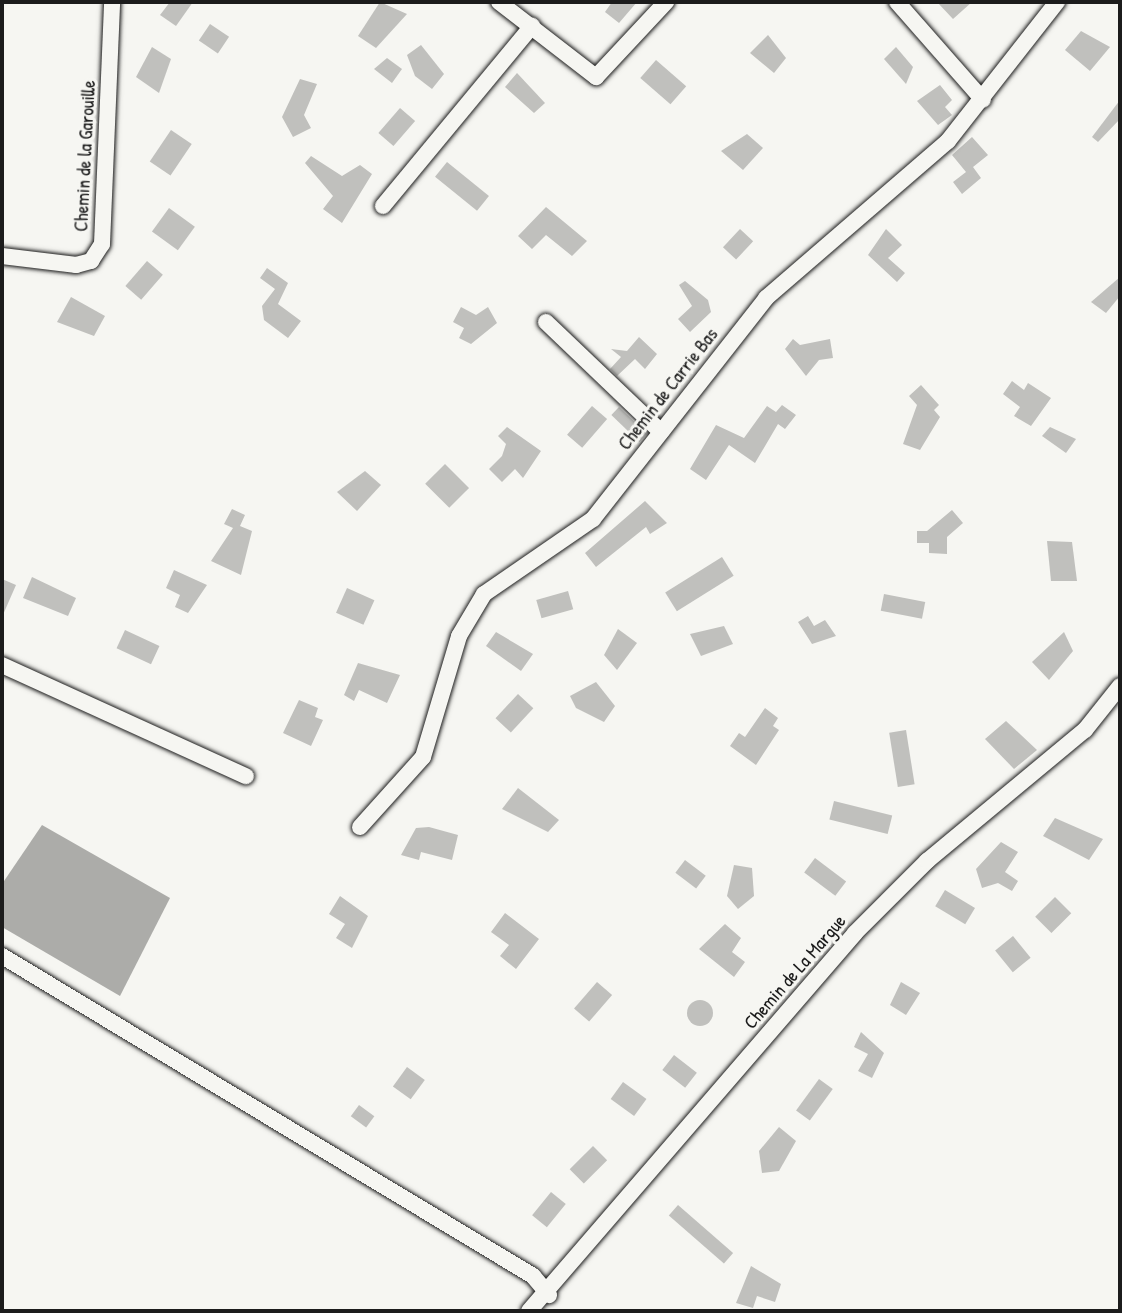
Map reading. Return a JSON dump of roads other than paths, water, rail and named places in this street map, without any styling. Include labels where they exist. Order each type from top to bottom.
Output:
[{"type":"street","name":"Chemin de la Garouille","points":[[2,256],[76,265],[92,261],[102,244],[112,2]]},
{"type":"street","points":[[499,2],[596,77],[666,2]]},
{"type":"street","points":[[897,2],[983,100]]},
{"type":"street","name":"Chemin de Carrie Bas","points":[[360,827],[422,757],[459,636],[484,594],[593,519],[766,298],[948,141],[983,100],[1057,2]]},
{"type":"street","points":[[383,206],[532,26]]},
{"type":"street","points":[[546,322],[661,432]]},
{"type":"street","points":[[2,666],[246,776]]},
{"type":"street","name":"Chemin de La Margue","points":[[529,1311],[549,1295],[855,933],[927,861],[1085,730],[1120,686]]},
{"type":"street","points":[[2,956],[522,1269],[549,1295]]}]
